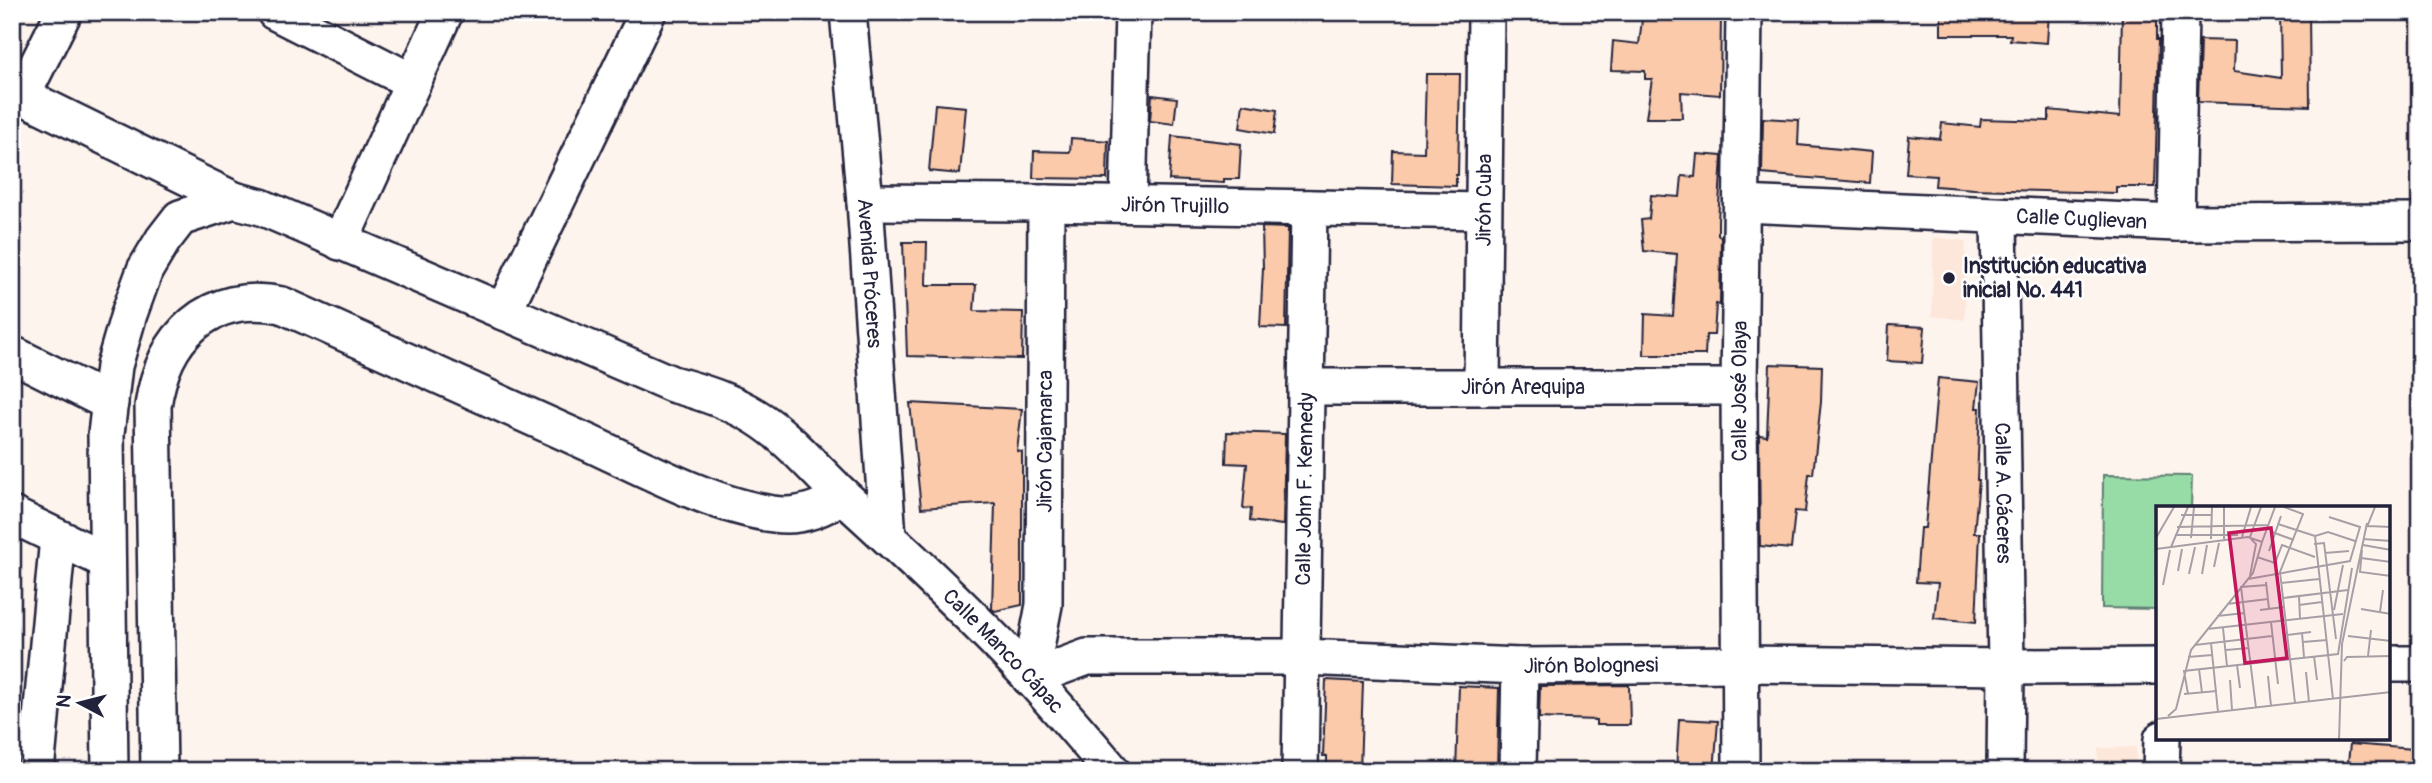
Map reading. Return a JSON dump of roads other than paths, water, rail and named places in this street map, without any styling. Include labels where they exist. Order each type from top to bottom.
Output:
[{"type":"street","points":[[17,93],[64,12]]},
{"type":"street","points":[[275,12],[414,82]]},
{"type":"street","points":[[340,242],[445,12]]},
{"type":"street","points":[[503,312],[648,12]]},
{"type":"street","name":"Avenida Próceres","points":[[848,12],[865,202],[888,537]]},
{"type":"street","points":[[1128,204],[1133,12]]},
{"type":"street","name":"Jirón Cuba","points":[[1482,387],[1486,12]]},
{"type":"street","name":"Calle José Olaya","points":[[1741,771],[1739,387],[1744,12]]},
{"type":"street","points":[[2176,223],[2180,12]]},
{"type":"street","name":"Calle Manco Cápac","points":[[17,93],[234,200],[261,207],[672,384],[702,392],[739,408],[781,435],[806,457],[1030,678],[1112,771]]},
{"type":"street","points":[[110,771],[106,434],[114,366],[145,270],[163,240],[180,219],[234,200]]},
{"type":"street","name":"Jirón Trujillo","points":[[865,202],[1483,211]]},
{"type":"street","name":"Jirón Cajamarca","points":[[1030,678],[1044,605],[1046,203]]},
{"type":"street","name":"Calle Cuglievan","points":[[1742,204],[2176,223],[2420,222]]},
{"type":"street","name":"Calle John F. Kennedy","points":[[1300,771],[1309,208]]},
{"type":"street","name":"Calle A. Cáceres","points":[[1999,217],[2006,667],[2005,771]]},
{"type":"street","points":[[159,771],[152,407],[159,373],[179,340],[209,313],[226,305],[263,301],[282,305],[649,470],[744,508],[773,514],[802,514],[816,510],[842,495]]},
{"type":"street","points":[[12,354],[110,403]]},
{"type":"street","name":"Jirón Arequipa","points":[[1306,387],[1739,387]]},
{"type":"street","points":[[12,515],[107,561]]},
{"type":"street","points":[[36,771],[58,538]]},
{"type":"street","name":"Jirón Bolognesi","points":[[1030,678],[1087,657],[1302,657],[1520,666],[2156,666]]},
{"type":"street","points":[[2390,664],[2420,664]]},
{"type":"street","points":[[1518,771],[1520,666]]},
{"type":"street","points":[[2161,771],[2162,741]]},
{"type":"place","name":"Institución educativa inicial No. 441","points":[[1949,278]]}]
